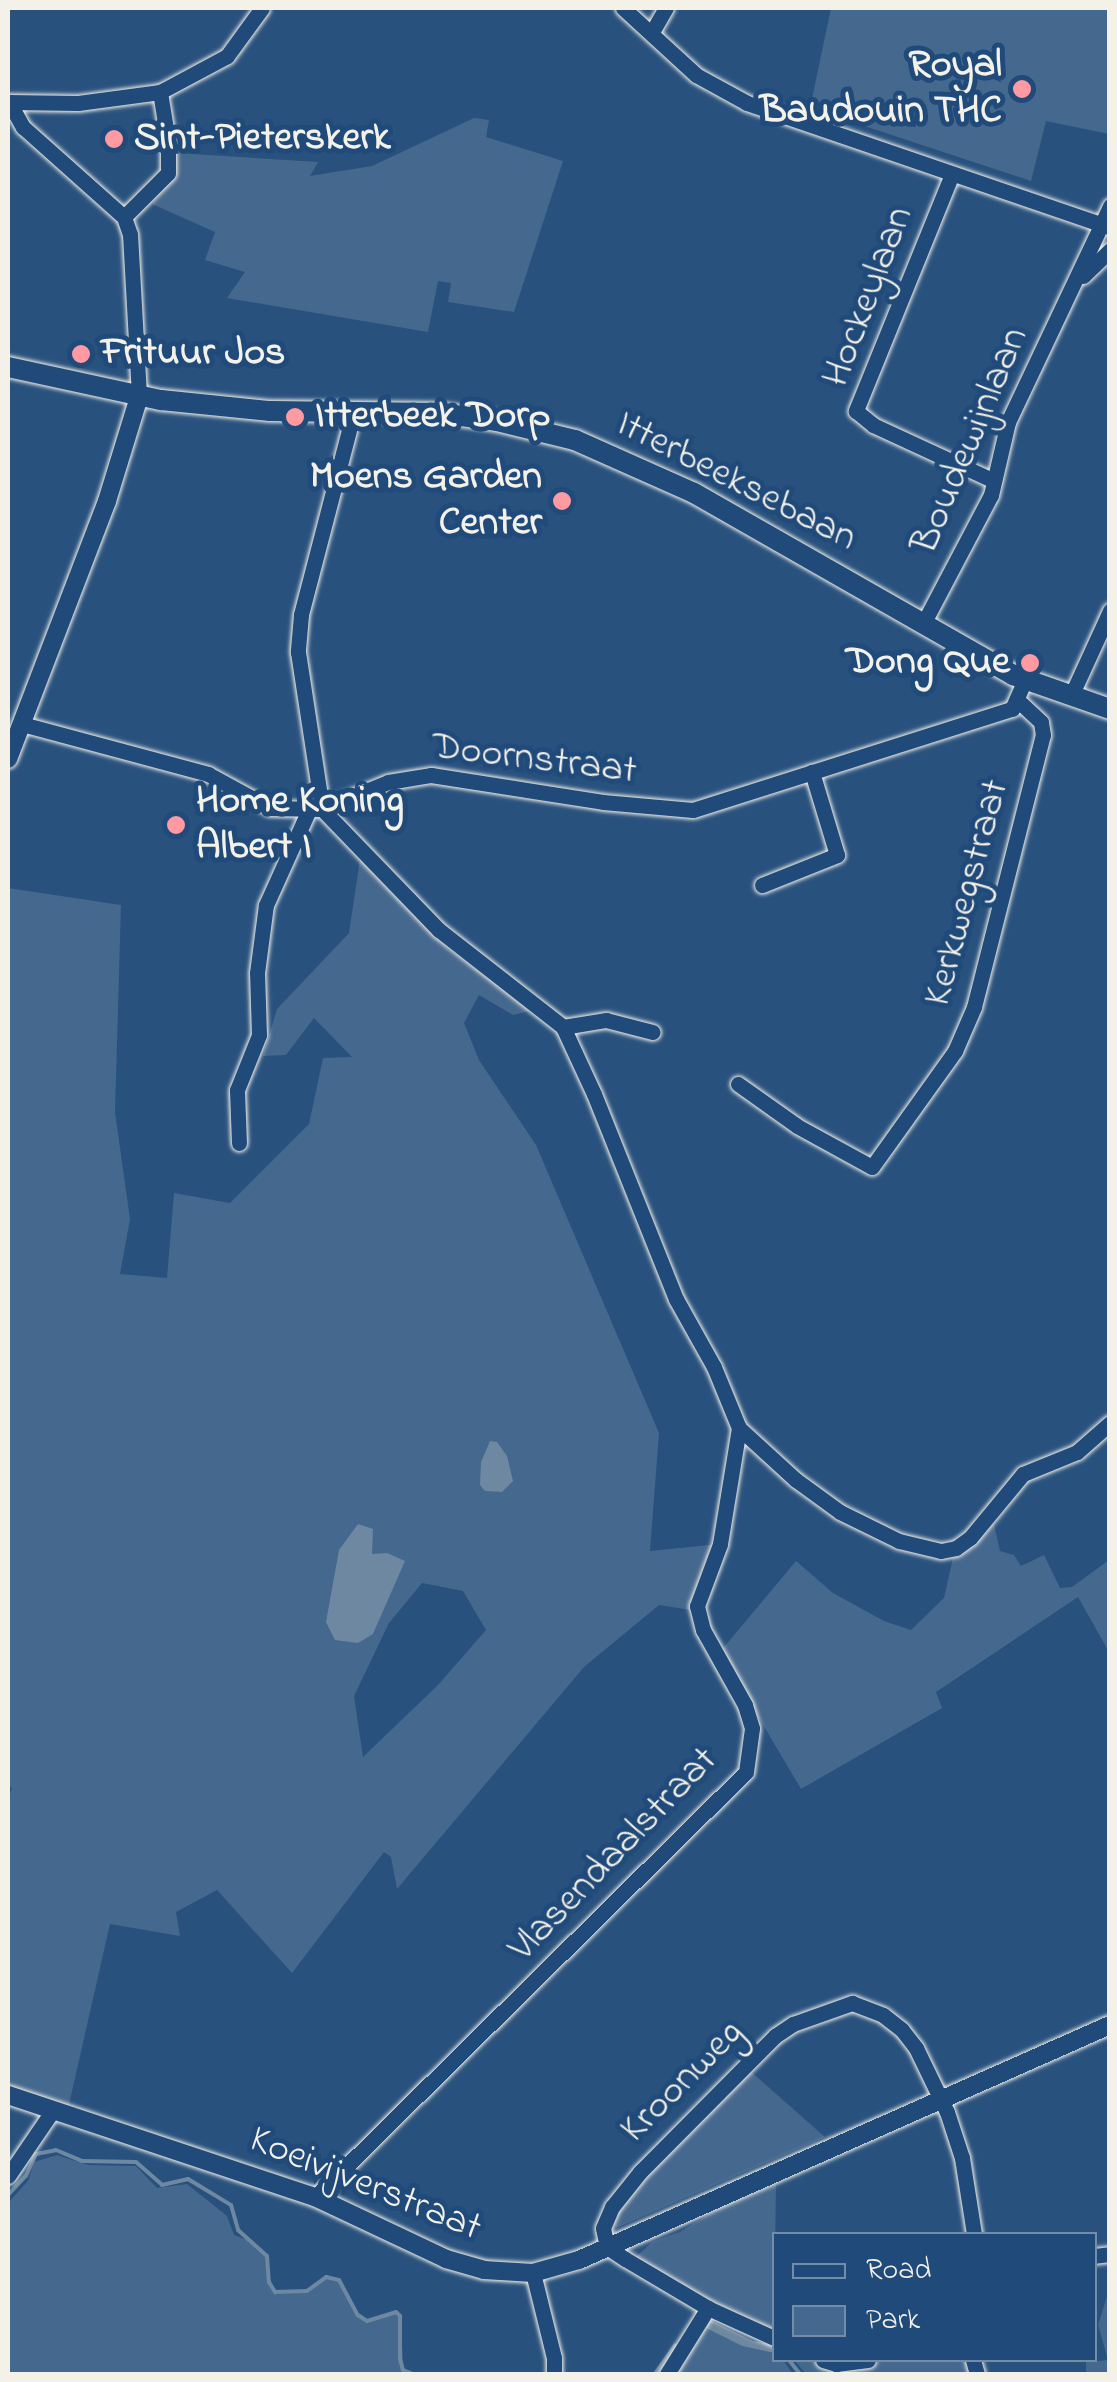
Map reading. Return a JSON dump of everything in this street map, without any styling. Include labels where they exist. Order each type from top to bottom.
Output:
[{"type":"main road","name":"Itterbeeksebaan","points":[[8,368],[138,397],[270,411],[440,413],[497,421],[604,451],[694,493],[923,624],[1021,690],[1071,696],[1110,709]]},
{"type":"street","points":[[8,102],[78,103],[160,92],[226,56],[262,8]]},
{"type":"street","points":[[623,8],[681,64],[714,87],[952,174],[1106,225]]},
{"type":"street","points":[[652,32],[666,8]]},
{"type":"street","points":[[124,218],[168,173],[168,141],[160,92]]},
{"type":"street","points":[[8,102],[22,127],[124,218],[130,234],[138,397],[107,501],[8,759]]},
{"type":"street","name":"Hockeylaan","points":[[952,174],[856,411],[873,425],[994,481]]},
{"type":"street","name":"Boudewijnlaan","points":[[923,624],[959,562],[994,481],[1008,422],[1106,225],[1110,206]]},
{"type":"street","name":"Boudewijnlaan","points":[[1076,282],[1110,250]]},
{"type":"street","points":[[239,1143],[237,1090],[259,1035],[257,973],[266,906],[315,810],[298,652],[302,615],[354,411]]},
{"type":"street","points":[[1071,696],[1110,611]]},
{"type":"street","name":"Doornstraat","points":[[315,810],[388,782],[431,775],[603,802],[693,810],[1012,709],[1021,690]]},
{"type":"street","name":"Kerkwegstraat","points":[[738,1084],[798,1126],[872,1167],[954,1051],[974,1007],[1042,735],[1041,722],[1021,690]]},
{"type":"street","points":[[22,724],[208,774],[270,808],[315,810],[438,930],[562,1027],[594,1094],[676,1300],[714,1367],[743,1433],[840,1512],[899,1541],[941,1550],[956,1548],[970,1538],[1023,1474],[1078,1452],[1110,1423]]},
{"type":"street","points":[[762,885],[838,855],[812,772]]},
{"type":"street","points":[[562,1027],[606,1020],[652,1032]]},
{"type":"street","name":"Vlasendaalstraat","points":[[315,2198],[746,1772],[752,1728],[745,1705],[704,1630],[697,1606],[720,1544],[743,1433]]},
{"type":"street","name":"Kroonweg","points":[[608,2247],[603,2228],[612,2207],[640,2172],[775,2036],[814,2015],[852,2004],[882,2015],[902,2030],[916,2048],[941,2100]]},
{"type":"street","name":"Koeivijverstraat","points":[[8,2095],[315,2198],[446,2259],[484,2270],[533,2273],[608,2247],[1110,2025]]},
{"type":"street","points":[[941,2100],[962,2158],[974,2232]]},
{"type":"street","points":[[8,2176],[53,2110]]},
{"type":"street","points":[[608,2247],[708,2308],[772,2337]]},
{"type":"street","points":[[533,2273],[554,2358],[554,2374]]},
{"type":"street","points":[[668,2374],[708,2308]]},
{"type":"green space","name":"Royal Baudouin THC","points":[[831,8],[1109,8],[1109,134],[1046,121],[1031,181],[810,108]]},
{"type":"green space","points":[[474,118],[489,120],[486,137],[563,161],[514,312],[448,302],[451,283],[438,281],[428,332],[227,298],[245,272],[205,260],[215,232],[152,204],[172,178],[176,153],[318,162],[310,176],[372,166]]},
{"type":"green space","points":[[360,859],[449,950],[533,1010],[513,1015],[479,995],[464,1023],[479,1060],[536,1145],[659,1433],[650,1551],[720,1544],[691,1610],[659,1605],[584,1667],[397,1889],[391,1857],[384,1852],[292,1973],[217,1890],[176,1912],[180,1936],[110,1924],[68,2109],[8,2088],[8,1799],[12,1788],[8,1785],[8,888],[121,905],[115,1112],[130,1219],[120,1274],[167,1278],[174,1193],[230,1203],[309,1124],[323,1058],[352,1057],[314,1018],[286,1055],[263,1056],[277,1009],[349,933]],"holes":[[[358,1524],[372,1555],[404,1561],[373,1634]],[[422,1583],[463,1591],[486,1630],[438,1685],[363,1757],[354,1696],[389,1623]]]},
{"type":"green space","points":[[993,1520],[1000,1551],[1014,1555],[1021,1566],[1044,1555],[1060,1588],[1072,1587],[1109,1560],[1109,1652],[1078,1597],[936,1692],[942,1708],[801,1789],[720,1652],[796,1561],[833,1593],[884,1621],[911,1630],[944,1598],[954,1553]]},
{"type":"green space","points":[[750,2071],[825,2137],[616,2228],[612,2221],[617,2210],[644,2175]]},
{"type":"green space","points":[[57,2155],[88,2165],[136,2166],[157,2188],[187,2184],[227,2216],[234,2235],[253,2242],[267,2256],[269,2282],[275,2292],[307,2291],[326,2277],[339,2280],[358,2315],[367,2320],[396,2312],[400,2316],[404,2374],[8,2374],[8,2203],[28,2181],[34,2162]]},
{"type":"green space","points":[[776,2184],[772,2332],[642,2264],[636,2257],[652,2242],[680,2232],[719,2208]]},
{"type":"green space","points":[[1109,2290],[1109,2374],[1086,2374],[1086,2362],[1108,2360],[1098,2325]]},
{"type":"green space","points":[[706,2328],[742,2346],[772,2353],[772,2362],[784,2362],[793,2374],[673,2374]]},
{"type":"green space","points":[[796,2362],[816,2362],[838,2370],[875,2362],[969,2362],[973,2374],[806,2374]]},
{"type":"shaded area","points":[[490,1441],[497,1442],[507,1456],[513,1481],[502,1492],[485,1491],[480,1485],[481,1462]]},
{"type":"shaded area","points":[[358,1524],[373,1529],[372,1554],[387,1553],[405,1561],[373,1634],[358,1643],[335,1640],[326,1622],[339,1550]]},
{"type":"shaded area","points":[[710,2320],[753,2341],[772,2345],[772,2353],[742,2346],[706,2328]]},
{"type":"waterway","points":[[8,2195],[26,2176],[36,2154],[56,2150],[82,2161],[136,2162],[162,2185],[188,2179],[231,2205],[238,2230],[267,2256],[269,2282],[275,2292],[307,2291],[326,2277],[339,2280],[358,2315],[367,2321],[396,2312],[400,2316],[403,2370],[413,2374]]},
{"type":"waterway","points":[[655,2374],[675,2345]]},
{"type":"waterway","points":[[791,2362],[800,2374]]},
{"type":"waterway","points":[[437,2374],[446,2374]]},
{"type":"place","name":"Royal Baudouin THC","points":[[1022,89]]},
{"type":"place","name":"Sint-Pieterskerk","points":[[114,139]]},
{"type":"place","name":"Frituur Jos","points":[[81,354]]},
{"type":"place","name":"Itterbeek Dorp","points":[[295,417]]},
{"type":"place","name":"Moens Garden Center","points":[[562,501]]},
{"type":"place","name":"Dong Que","points":[[1030,663]]},
{"type":"place","name":"Home Koning Albert I","points":[[176,825]]}]
